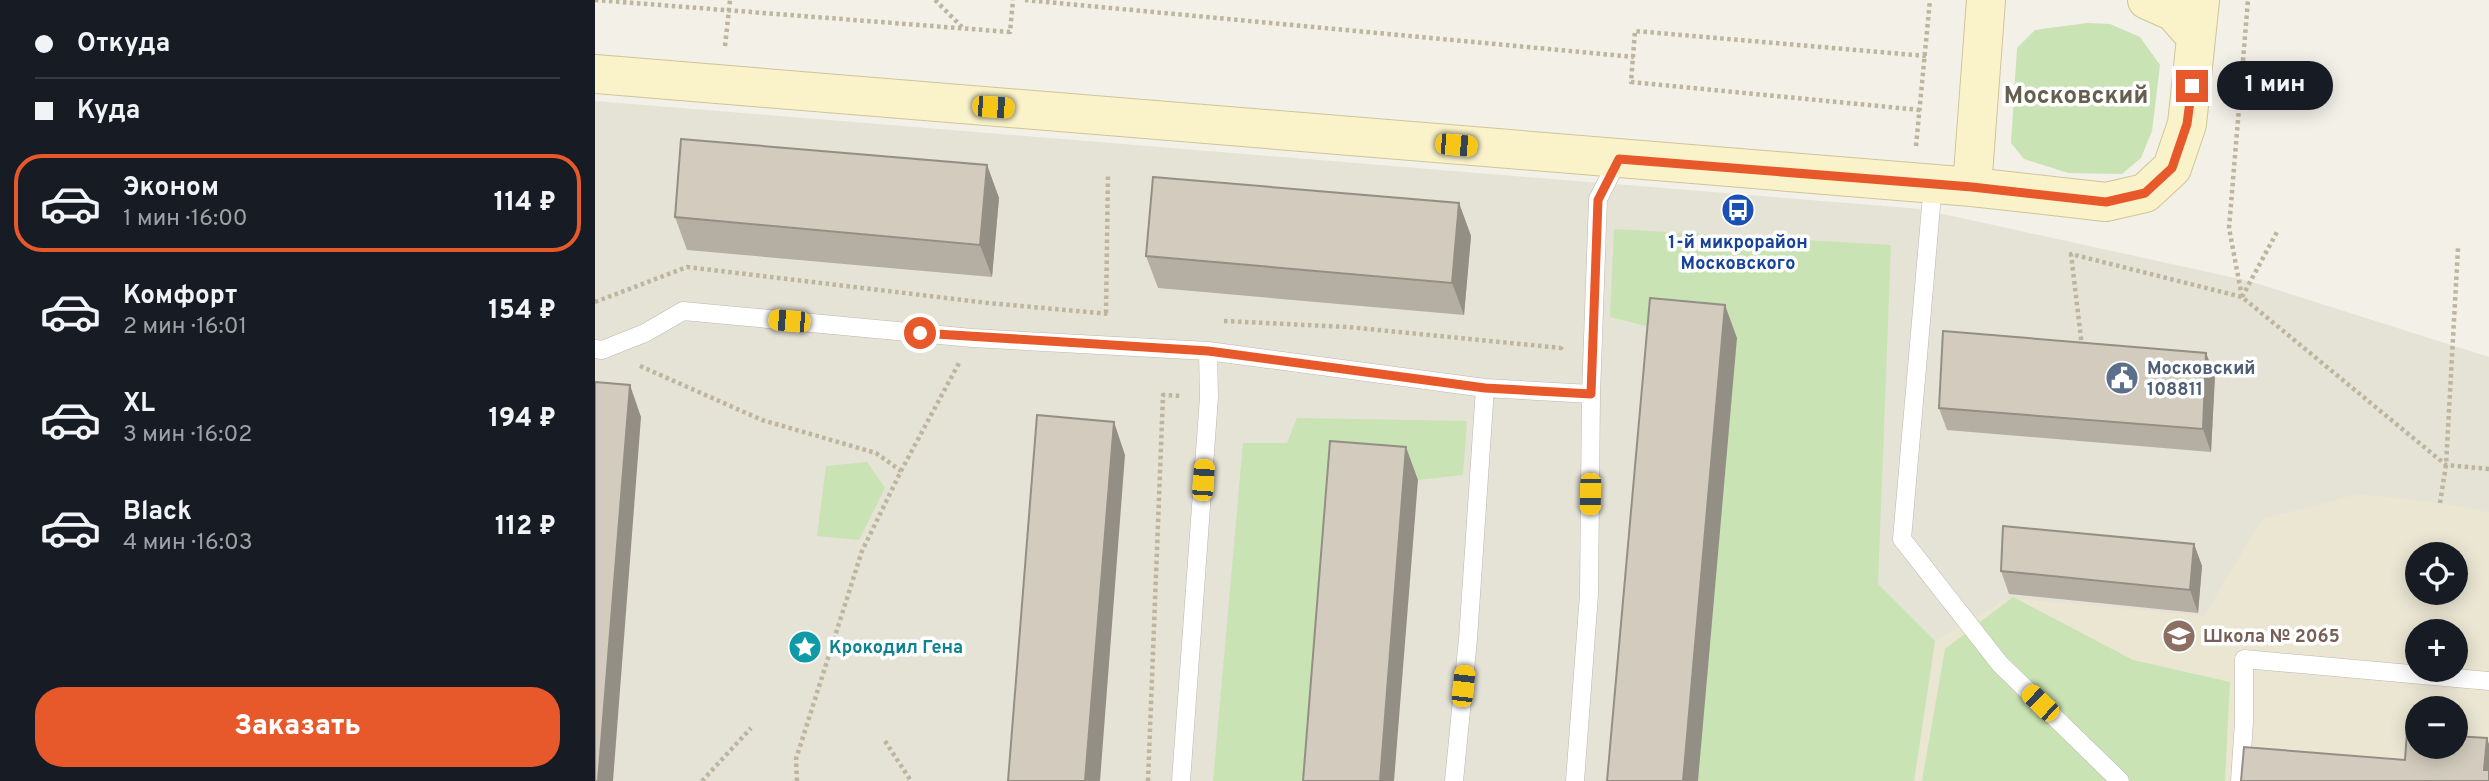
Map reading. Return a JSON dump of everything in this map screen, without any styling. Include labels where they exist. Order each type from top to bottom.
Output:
[{"type":"street","points":[[1972,187],[1986,0]]},
{"type":"street","points":[[595,74],[1972,187],[2106,202],[2145,193],[2172,168],[2187,124],[2197,18],[2174,12],[2147,0]]},
{"type":"lane","points":[[1575,781],[1589,594],[1591,394],[1598,200],[1619,159]]},
{"type":"lane","points":[[1922,183],[1902,538],[2000,664],[2120,781]]},
{"type":"lane","points":[[598,350],[645,333],[684,311],[972,338],[1208,351],[1485,388],[1591,394]]},
{"type":"lane","points":[[1181,781],[1209,397],[1208,351]]},
{"type":"lane","points":[[1454,781],[1468,639],[1485,388]]},
{"type":"lane","points":[[2240,781],[2244,660],[2489,681]]},
{"type":"path","points":[[596,0],[1010,32],[1013,0]]},
{"type":"path","points":[[935,0],[962,28]]},
{"type":"path","points":[[1025,0],[1634,57]]},
{"type":"path","points":[[1922,183],[1920,110],[1930,0]]},
{"type":"path","points":[[2242,298],[2229,228],[2248,0]]},
{"type":"path","points":[[1920,110],[1631,82],[1635,31],[1926,56]]},
{"type":"path","points":[[1106,313],[1108,173]]},
{"type":"path","points":[[2242,298],[2277,232]]},
{"type":"path","points":[[2439,503],[2446,465],[2458,248]]},
{"type":"path","points":[[2082,351],[2071,254],[2242,298],[2446,465],[2489,469]]},
{"type":"path","points":[[595,302],[687,267],[988,303],[1118,314]]},
{"type":"path","points":[[797,781],[796,759],[862,551],[988,303]]},
{"type":"path","points":[[1218,321],[1348,327],[1561,348],[1562,335]]},
{"type":"path","points":[[598,350],[762,420],[876,453],[901,471]]},
{"type":"path","points":[[1148,781],[1163,395],[1209,397]]},
{"type":"path","points":[[702,781],[751,728]]},
{"type":"path","points":[[885,741],[911,781]]},
{"type":"shaded area","points":[[595,101],[1920,209],[2249,281],[2489,357],[2489,781],[595,781]]},
{"type":"shaded area","name":"Школа № 2065","points":[[2358,494],[2440,503],[2489,512],[2489,781],[1914,781],[1935,641],[2009,598],[2204,616],[2262,519]]},
{"type":"green space","points":[[2087,23],[2110,24],[2140,37],[2160,65],[2152,131],[2141,158],[2122,174],[2068,173],[2024,159],[2011,143],[2017,48],[2035,30]]},
{"type":"green space","points":[[1614,229],[1891,245],[1878,584],[1935,641],[1914,781],[1698,781],[1662,330],[1610,317]]},
{"type":"green space","points":[[1297,418],[1467,421],[1463,475],[1418,480],[1343,474],[1317,781],[1213,781],[1243,443],[1287,443]]},
{"type":"green space","points":[[867,462],[885,488],[859,540],[817,536],[826,466]]},
{"type":"green space","points":[[2013,597],[2133,660],[2230,682],[2225,781],[1922,781],[1945,649]]},
{"type":"building","points":[[681,139],[987,165],[980,245],[675,217]]},
{"type":"building","points":[[1153,177],[1459,203],[1452,283],[1146,256]]},
{"type":"building","points":[[1650,298],[1725,305],[1683,781],[1607,781]]},
{"type":"building","points":[[1943,331],[2206,353],[2203,429],[1939,408]]},
{"type":"building","points":[[595,382],[630,385],[598,781],[595,781]]},
{"type":"building","points":[[1037,415],[1114,422],[1085,781],[1008,781]]},
{"type":"building","points":[[1330,441],[1406,447],[1380,781],[1303,781]]},
{"type":"building","points":[[2003,526],[2194,544],[2190,590],[2001,571]]},
{"type":"building","points":[[2468,737],[2487,738],[2484,770],[2489,770],[2489,781],[2241,781],[2244,747],[2405,760],[2468,759]]},
{"type":"place","name":"1-й микрорайон Московского","points":[[1738,210]]},
{"type":"place","name":"Московский 108811","points":[[2122,378]]},
{"type":"place","name":"Школа № 2065","points":[[2179,636]]},
{"type":"place","name":"Крокодил Гена","points":[[805,647]]},
{"type":"district","name":"Московский","points":[[2076,95]]},
{"type":"route","points":[[920,333],[1208,351],[1485,388],[1591,394],[1598,200],[1619,159],[1972,187],[2106,202],[2145,193],[2172,168],[2187,124],[2192,86]]}]
